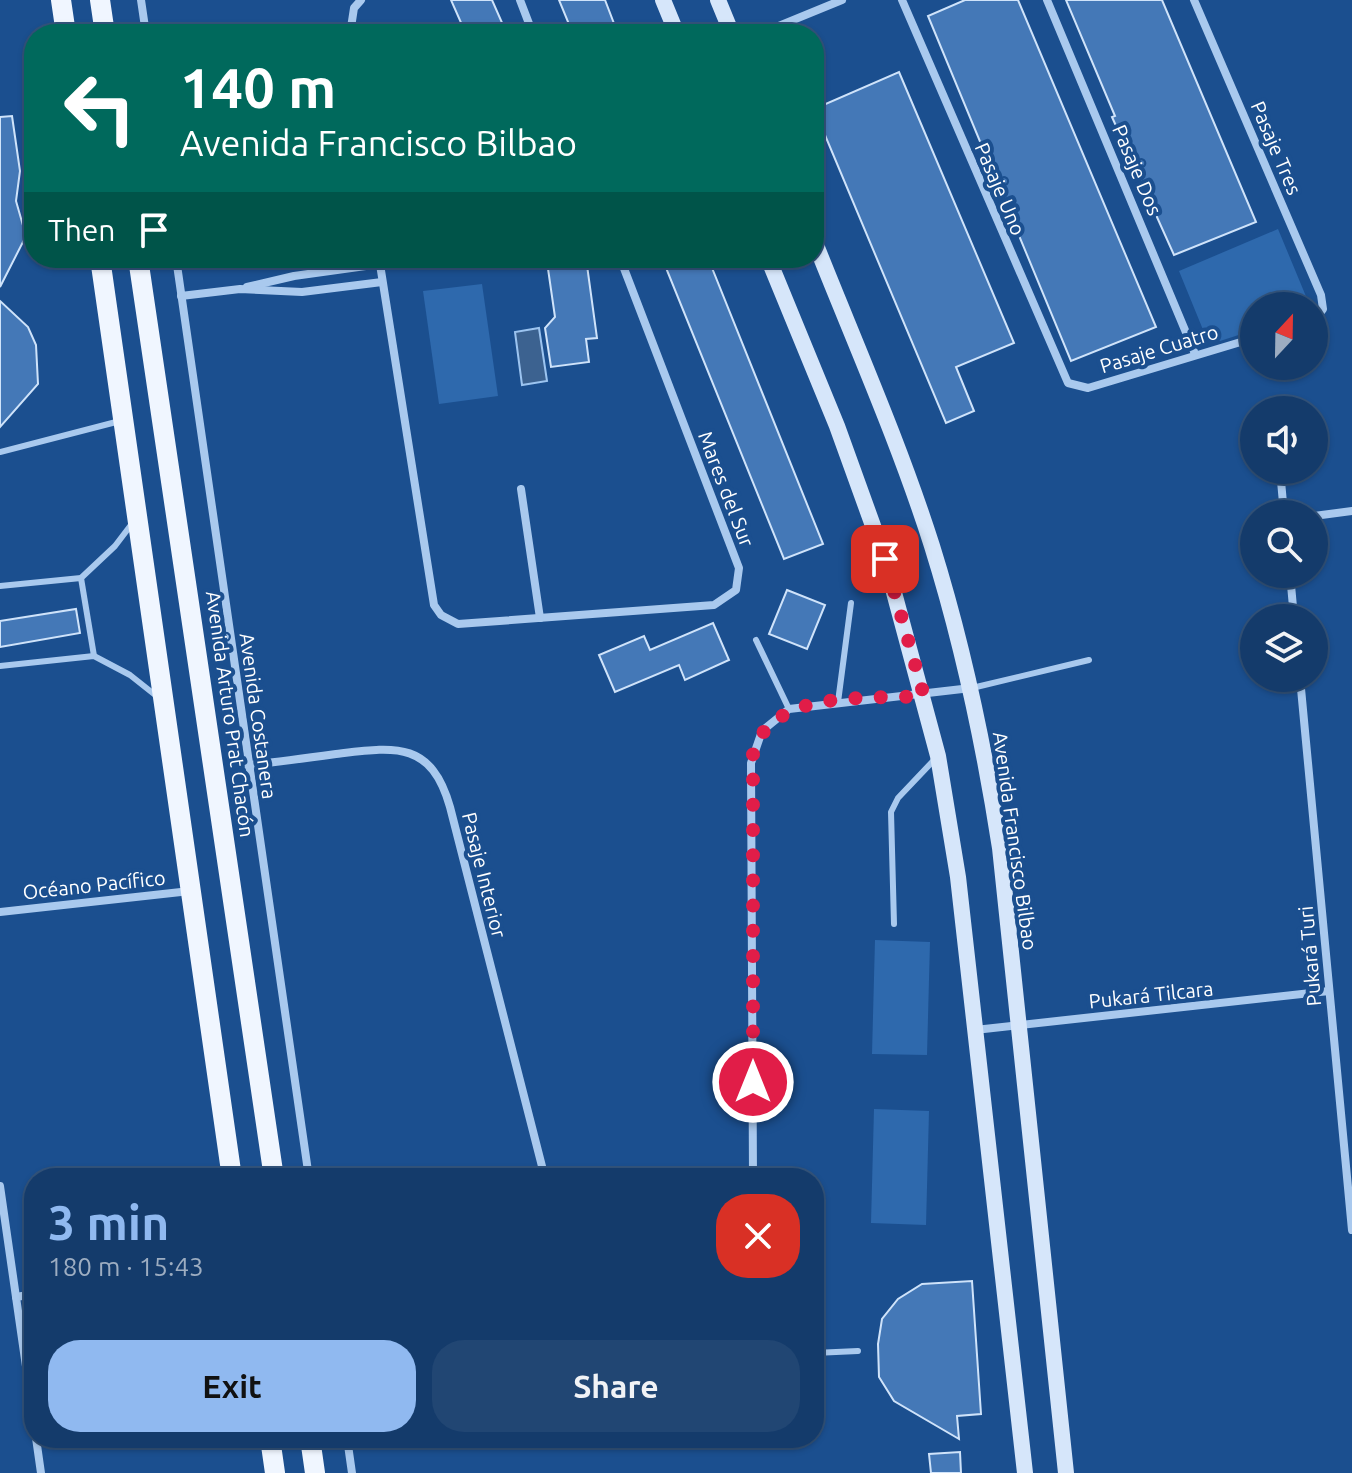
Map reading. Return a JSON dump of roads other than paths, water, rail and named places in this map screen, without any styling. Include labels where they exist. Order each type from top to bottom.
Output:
[{"type":"main road","points":[[61,0],[65,24]]},
{"type":"main road","points":[[100,0],[104,24]]},
{"type":"main road","points":[[663,0],[673,24]]},
{"type":"main road","points":[[718,0],[728,24]]},
{"type":"main road","name":"Avenida Francisco Bilbao","points":[[824,265],[931,543],[971,688],[1000,848],[1066,1473]]},
{"type":"main road","points":[[101,268],[231,1168]]},
{"type":"main road","name":"Avenida Arturo Prat Chacón","points":[[139,268],[273,1168]]},
{"type":"main road","points":[[772,268],[867,506],[924,696],[938,756],[958,877],[1023,1472]]},
{"type":"main road","points":[[271,1448],[275,1473]]},
{"type":"main road","points":[[311,1448],[315,1473]]},
{"type":"street","points":[[141,0],[145,24]]},
{"type":"street","points":[[352,24],[354,8],[361,0]]},
{"type":"street","points":[[520,0],[529,24]]},
{"type":"street","points":[[779,24],[819,4],[842,0]]},
{"type":"street","name":"Pasaje Uno","points":[[902,0],[1063,376],[1074,387]]},
{"type":"street","name":"Pasaje Dos","points":[[1047,0],[1195,354]]},
{"type":"street","name":"Pasaje Tres","points":[[1194,0],[1320,292]]},
{"type":"street","name":"Avenida Costanera","points":[[177,268],[308,1168]]},
{"type":"street","name":"Mares del Sur","points":[[181,296],[240,289],[339,268]]},
{"type":"street","name":"Mares del Sur","points":[[380,268],[434,605],[441,615],[458,624],[714,605],[725,600],[739,580],[739,568],[624,268]]},
{"type":"street","name":"Mares del Sur","points":[[240,289],[302,292],[382,282]]},
{"type":"street","name":"Pasaje Cuatro","points":[[1074,387],[1088,388],[1240,342]]},
{"type":"street","points":[[521,489],[540,618]]},
{"type":"street","points":[[1328,514],[1352,511]]},
{"type":"street","points":[[753,1168],[751,763],[762,731],[789,709],[924,696],[971,688]]},
{"type":"street","name":"Pukará Turi","points":[[1301,692],[1352,1230]]},
{"type":"street","name":"Pasaje Interior","points":[[248,765],[386,748],[420,757],[438,774],[450,807],[542,1168]]},
{"type":"street","name":"Océano Pacífico","points":[[0,912],[191,891]]},
{"type":"street","name":"Pukará Tilcara","points":[[975,1030],[1329,991]]},
{"type":"street","points":[[0,1186],[24,1353]]},
{"type":"street","points":[[16,1297],[24,1296]]},
{"type":"street","points":[[37,1448],[41,1473]]},
{"type":"street","points":[[348,1448],[352,1473]]},
{"type":"lane","points":[[0,452],[124,420]]},
{"type":"lane","points":[[0,586],[81,578],[115,546],[136,518]]},
{"type":"lane","points":[[81,578],[94,656]]},
{"type":"lane","points":[[838,702],[851,603]]},
{"type":"lane","points":[[756,640],[789,709]]},
{"type":"lane","points":[[0,666],[94,656],[130,675],[165,703]]},
{"type":"lane","points":[[971,688],[1089,660]]},
{"type":"lane","points":[[894,924],[891,812],[898,798],[938,756]]},
{"type":"lane","points":[[824,1353],[858,1351]]}]
